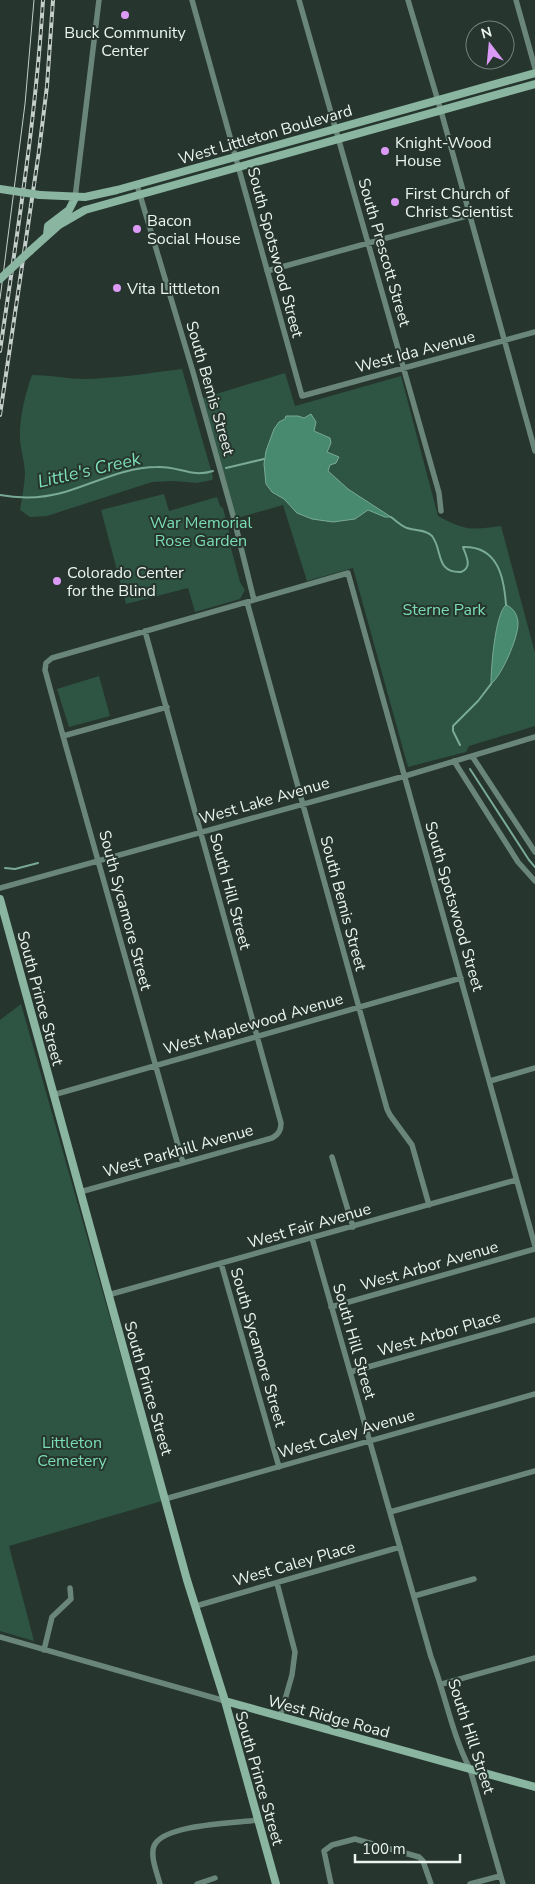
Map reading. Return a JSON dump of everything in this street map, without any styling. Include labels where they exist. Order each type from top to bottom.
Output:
[{"type":"street","points":[[0,279],[47,235],[48,226],[69,210],[75,198],[99,0]]},
{"type":"street","name":"South Spotswood Street","points":[[192,0],[302,396]]},
{"type":"street","name":"South Prescott Street","points":[[299,0],[439,493],[441,511]]},
{"type":"street","points":[[408,0],[438,100],[535,451]]},
{"type":"street","points":[[516,0],[535,68]]},
{"type":"street","name":"West Littleton Boulevard","points":[[0,189],[75,198],[99,195],[535,73]]},
{"type":"street","name":"West Littleton Boulevard","points":[[47,235],[85,210],[535,84]]},
{"type":"street","name":"South Bemis Street","points":[[138,185],[234,519],[250,601],[358,1007],[387,1108],[412,1144],[429,1205]]},
{"type":"street","points":[[267,271],[470,216]]},
{"type":"street","name":"West Ida Avenue","points":[[302,396],[535,332]]},
{"type":"street","name":"South Spotswood Street","points":[[250,601],[348,573],[535,1247]]},
{"type":"street","points":[[145,631],[250,601]]},
{"type":"street","name":"South Sycamore Street","points":[[145,631],[52,658],[46,663],[45,670],[183,1163]]},
{"type":"street","name":"South Hill Street","points":[[145,631],[281,1123],[281,1129]]},
{"type":"street","points":[[63,736],[167,707]]},
{"type":"street","name":"West Lake Avenue","points":[[0,888],[404,776],[535,737]]},
{"type":"street","points":[[472,756],[535,852]]},
{"type":"street","points":[[454,761],[518,862],[535,881]]},
{"type":"street","name":"South Prince Street","points":[[0,898],[165,1499],[225,1701],[276,1884]]},
{"type":"street","name":"West Maplewood Avenue","points":[[53,1095],[461,978]]},
{"type":"street","points":[[490,1081],[535,1068]]},
{"type":"street","name":"West Parkhill Avenue","points":[[80,1192],[272,1138],[278,1135],[281,1129]]},
{"type":"street","points":[[332,1157],[353,1226]]},
{"type":"street","name":"West Fair Avenue","points":[[108,1295],[516,1180]]},
{"type":"street","name":"South Hill Street","points":[[312,1238],[431,1657],[442,1684],[463,1755],[470,1769],[502,1884]]},
{"type":"street","name":"West Arbor Avenue","points":[[331,1307],[535,1247]]},
{"type":"street","name":"South Sycamore Street","points":[[221,1264],[279,1467]]},
{"type":"street","name":"West Arbor Place","points":[[350,1372],[535,1320]]},
{"type":"street","name":"West Caley Avenue","points":[[165,1499],[535,1394]]},
{"type":"street","points":[[390,1512],[535,1472]]},
{"type":"street","name":"West Caley Place","points":[[196,1606],[400,1547]]},
{"type":"street","points":[[414,1596],[474,1579]]},
{"type":"street","points":[[277,1583],[295,1652],[292,1675],[280,1717]]},
{"type":"street","points":[[44,1650],[52,1617],[71,1599],[70,1588]]},
{"type":"street","name":"West Ridge Road","points":[[0,1637],[535,1787]]},
{"type":"street","points":[[442,1684],[535,1658]]},
{"type":"street","points":[[160,1884],[153,1854],[156,1842],[163,1836],[200,1827],[258,1820]]},
{"type":"street","points":[[331,1884],[324,1851],[332,1845],[360,1839],[419,1857],[424,1861],[431,1884]]},
{"type":"street","points":[[470,1884],[500,1876]]},
{"type":"street","points":[[197,1884],[214,1878]]},
{"type":"green space","points":[[182,369],[213,477],[212,480],[197,483],[152,482],[47,516],[30,517],[20,510],[25,475],[20,440],[20,424],[32,375],[86,379]]},
{"type":"green space","name":"Sterne Park","points":[[285,373],[295,406],[401,376],[438,516],[468,528],[501,526],[535,653],[535,726],[469,746],[466,752],[408,767],[353,568],[307,581],[283,505],[234,519],[200,399]]},
{"type":"green space","name":"War Memorial Rose Garden","points":[[164,494],[169,511],[217,497],[220,506],[223,508],[240,582],[245,590],[240,599],[195,612],[188,588],[126,604],[101,510]]},
{"type":"green space","points":[[99,676],[110,716],[69,727],[57,689]]},
{"type":"green space","name":"Littleton Cemetery","points":[[21,1004],[162,1501],[9,1546],[34,1641],[0,1631],[0,1020]]},
{"type":"shaded area","points":[[311,414],[316,422],[314,431],[330,438],[331,443],[327,452],[339,457],[336,463],[330,465],[328,471],[348,489],[391,517],[385,517],[368,510],[355,519],[333,522],[312,519],[297,513],[284,499],[272,492],[266,484],[264,464],[266,451],[274,429],[286,416],[304,418]]},
{"type":"shaded area","points":[[506,605],[516,615],[518,621],[517,630],[504,665],[491,684],[496,630],[502,610]]},
{"type":"waterway","name":"Little's Creek","points":[[226,468],[264,459]]},
{"type":"waterway","name":"Little's Creek","points":[[0,495],[24,497],[49,496],[122,473],[145,468],[165,467],[192,473],[213,471]]},
{"type":"waterway","name":"Little's Creek","points":[[391,517],[405,527],[430,534],[435,542],[443,565],[447,569],[461,572],[465,570],[468,561],[463,547],[475,548],[484,552],[497,565],[501,574],[506,605]]},
{"type":"waterway","name":"Little's Creek","points":[[460,745],[453,731],[453,726],[478,701],[491,684]]},
{"type":"waterway","name":"Little's Creek","points":[[470,769],[535,867]]},
{"type":"waterway","points":[[5,868],[15,869],[38,863]]},
{"type":"tram line","points":[[0,299],[25,104],[34,0]]},
{"type":"railway","points":[[0,351],[31,132],[43,0]]},
{"type":"railway","points":[[0,415],[39,151],[47,86],[53,0]]},
{"type":"place","name":"Buck Community Center","points":[[125,15]]},
{"type":"place","name":"Knight-Wood House","points":[[385,151]]},
{"type":"place","name":"First Church of Christ Scientist","points":[[395,202]]},
{"type":"place","name":"Bacon Social House","points":[[137,229]]},
{"type":"place","name":"Vita Littleton","points":[[117,288]]},
{"type":"place","name":"Colorado Center for the Blind","points":[[57,581]]}]
